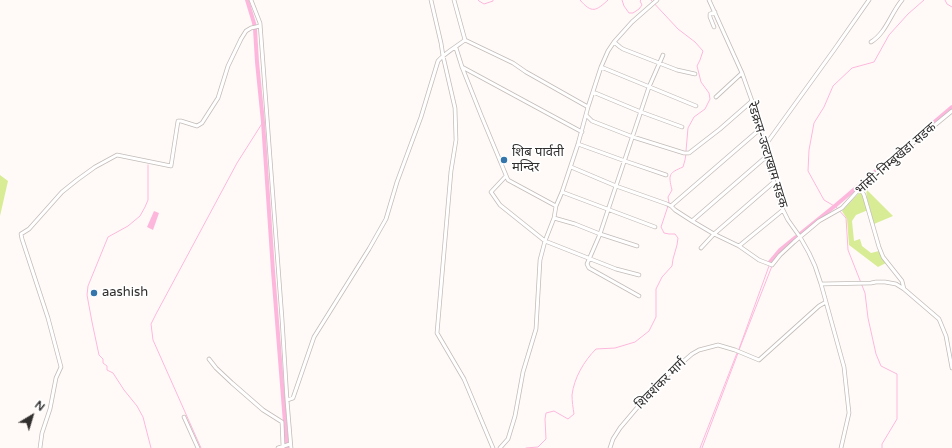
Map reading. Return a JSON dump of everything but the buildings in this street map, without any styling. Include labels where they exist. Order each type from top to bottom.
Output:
[{"type":"street","points":[[251,0],[260,23],[259,26],[282,319],[290,446],[278,448]]},
{"type":"street","points":[[431,0],[442,43],[443,56],[455,108],[456,140],[451,171],[437,333],[464,379],[494,448]]},
{"type":"street","points":[[454,0],[465,40],[513,63],[588,107]]},
{"type":"street","points":[[500,448],[508,438],[516,416],[523,372],[536,329],[540,260],[545,241],[582,132],[588,107],[601,67],[614,42],[632,22],[657,0]]},
{"type":"street","name":"रेडक्रस-उल्टाखाम सडक","points":[[709,0],[742,74],[752,101],[759,130],[783,210],[809,253],[821,284],[844,368],[849,413],[841,448]]},
{"type":"street","points":[[764,147],[869,0]]},
{"type":"street","points":[[871,42],[878,38],[896,7],[902,0]]},
{"type":"street","points":[[714,27],[710,14],[715,12]]},
{"type":"street","points":[[40,448],[42,433],[50,409],[56,378],[61,366],[48,318],[21,234],[29,229],[62,192],[95,167],[117,155],[171,166],[178,121],[197,126],[202,123],[218,98],[228,66],[241,39],[246,31],[259,26]]},
{"type":"street","points":[[287,400],[293,398],[314,337],[386,219],[397,182],[421,117],[438,61],[465,40]]},
{"type":"street","points":[[614,42],[620,47],[659,63],[677,70],[695,74]]},
{"type":"street","points":[[456,48],[462,67],[508,180],[556,206]]},
{"type":"street","points":[[638,296],[589,268],[587,264],[600,234],[641,112],[663,55]]},
{"type":"street","points":[[462,67],[582,132]]},
{"type":"street","points":[[601,67],[696,106]]},
{"type":"street","points":[[716,97],[742,74]]},
{"type":"street","points":[[593,92],[682,127]]},
{"type":"street","points":[[586,115],[592,121],[633,137],[684,153],[689,153],[720,129],[752,101]]},
{"type":"street","name":"भांसी-निम्बुखेडा सडक","points":[[800,237],[819,221],[842,208],[860,188],[952,111]]},
{"type":"street","points":[[669,205],[759,130]]},
{"type":"street","points":[[578,144],[666,175]]},
{"type":"street","points":[[692,221],[767,156]]},
{"type":"street","points":[[570,168],[669,205],[714,234],[739,246],[759,260],[772,265],[780,255],[800,237]]},
{"type":"street","points":[[506,176],[491,192],[500,205],[545,241],[640,276]]},
{"type":"street","points":[[701,248],[714,234],[774,182]]},
{"type":"street","points":[[860,188],[864,194],[879,247],[883,256],[902,281],[904,289]]},
{"type":"street","points":[[562,192],[655,227]]},
{"type":"street","points":[[739,246],[783,210]]},
{"type":"street","points":[[554,218],[576,224],[600,234],[637,246]]},
{"type":"street","points":[[821,284],[886,282],[896,284],[904,289],[939,318],[946,336],[952,368]]},
{"type":"street","name":"शिवशंकर मार्ग","points":[[610,448],[613,438],[642,401],[664,378],[692,354],[699,350],[718,345],[737,350],[759,360],[819,306],[826,302]]},
{"type":"street","points":[[209,359],[216,368],[263,410],[282,422],[283,447]]},
{"type":"street","points":[[184,417],[198,448]]},
{"type":"green space","points":[[0,175],[8,181],[0,216]]},
{"type":"green space","points":[[866,189],[893,216],[874,224]]},
{"type":"green space","points":[[861,191],[868,210],[856,215],[852,221],[854,241],[860,239],[862,246],[871,253],[879,251],[886,263],[878,267],[849,245],[847,219],[842,211]]},
{"type":"shaded area","points":[[154,211],[159,213],[153,230],[147,227]]},
{"type":"waterway","points":[[247,0],[255,29],[287,448]]},
{"type":"waterway","points":[[478,0],[484,4],[493,0]]},
{"type":"waterway","points":[[580,0],[591,9],[597,9],[608,0]]},
{"type":"waterway","points":[[622,0],[629,13],[633,13],[639,9],[642,5],[641,0]]},
{"type":"waterway","points":[[651,0],[678,29],[695,42],[703,51],[697,66],[701,82],[709,93],[710,99],[705,109],[694,117],[688,128],[686,151]]},
{"type":"waterway","points":[[882,448],[882,444],[897,419],[897,374],[881,366],[876,354],[868,318],[865,293],[848,250],[846,218],[836,207],[824,200],[808,171],[809,150],[814,123],[824,107],[833,86],[852,68],[874,62],[889,35],[908,14],[924,0]]},
{"type":"waterway","points":[[945,0],[947,4],[952,7]]},
{"type":"waterway","points":[[886,163],[952,107]]},
{"type":"waterway","points":[[201,448],[153,340],[151,324],[237,163],[263,122]]},
{"type":"waterway","points":[[669,203],[668,197],[672,190],[670,177],[672,173],[683,167],[686,154]]},
{"type":"waterway","points":[[148,165],[148,200],[145,207],[140,216],[128,226],[108,237],[88,286],[87,295],[99,355],[103,359],[103,363],[107,366],[107,370],[113,373],[137,406],[143,417],[151,448]]},
{"type":"waterway","points":[[800,234],[883,165]]},
{"type":"waterway","points":[[526,448],[538,447],[546,439],[546,413],[554,411],[568,419],[574,414],[572,395],[577,376],[587,359],[596,349],[615,348],[635,342],[649,331],[656,317],[656,289],[662,277],[672,266],[677,245],[678,238],[675,234],[664,233],[661,227],[668,206]]},
{"type":"waterway","points":[[770,262],[780,250],[796,237]]},
{"type":"waterway","points":[[739,349],[769,266]]},
{"type":"waterway","points":[[739,350],[772,266]]},
{"type":"waterway","points":[[700,448],[737,353]]},
{"type":"waterway","points":[[702,448],[738,353]]},
{"type":"place","name":"शिब पार्वती मन्दिर","points":[[504,160]]},
{"type":"place","name":"aashish","points":[[94,293]]}]
